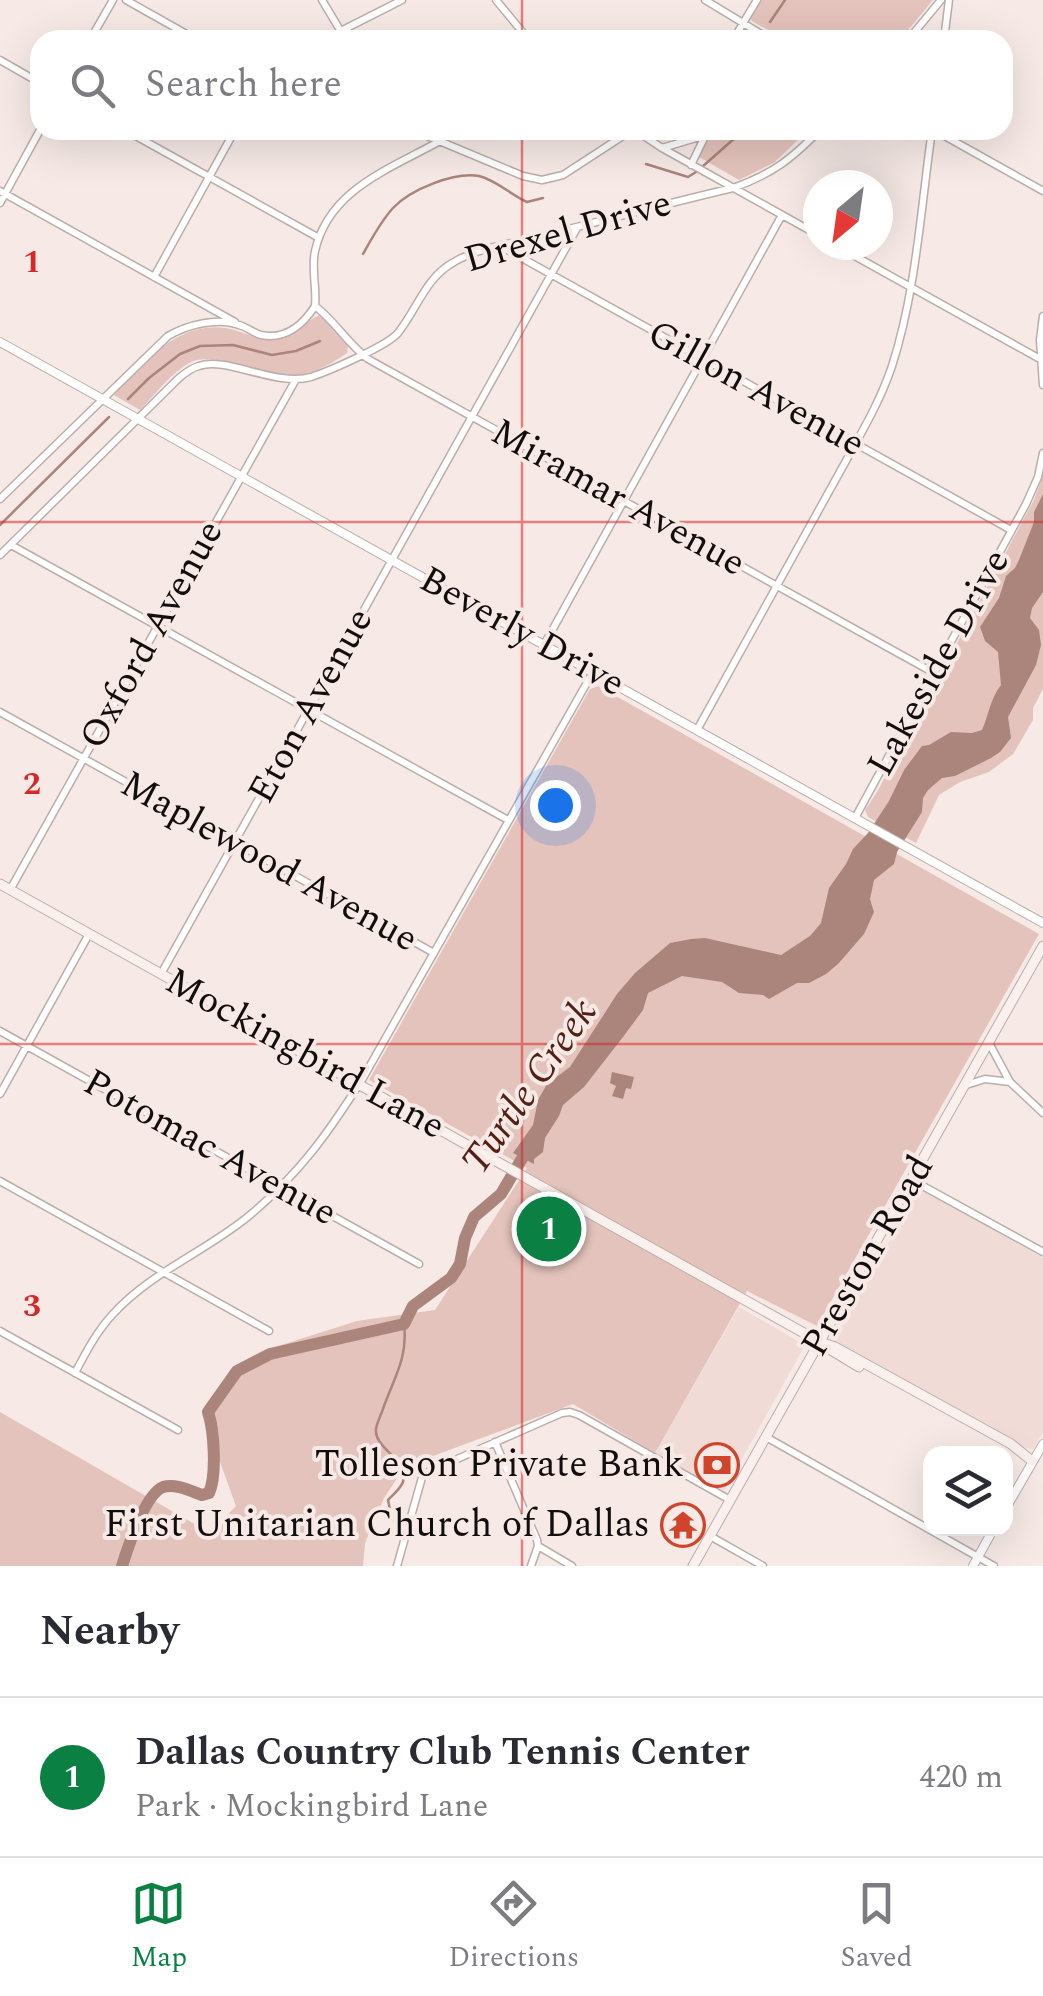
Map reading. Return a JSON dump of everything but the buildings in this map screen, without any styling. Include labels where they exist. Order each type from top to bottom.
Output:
[{"type":"main road","name":"Mockingbird Lane","points":[[0,884],[1043,1467]]},
{"type":"main road","name":"Preston Road","points":[[693,1566],[1043,946]]},
{"type":"street","points":[[96,30],[112,0]]},
{"type":"street","points":[[126,0],[179,30]]},
{"type":"street","points":[[322,0],[339,30]]},
{"type":"street","points":[[342,30],[402,0]]},
{"type":"street","points":[[496,0],[522,30]]},
{"type":"street","points":[[705,0],[753,30]]},
{"type":"street","points":[[737,30],[757,0]]},
{"type":"street","points":[[916,30],[941,0]]},
{"type":"street","points":[[945,30],[949,0]]},
{"type":"street","points":[[0,60],[30,77]]},
{"type":"street","points":[[0,202],[2,192],[34,140]]},
{"type":"street","points":[[143,140],[319,238]]},
{"type":"street","points":[[154,276],[229,140]]},
{"type":"street","points":[[2,192],[239,324],[261,335],[279,335],[294,329],[315,306],[314,263],[319,238],[332,212],[352,190],[440,141],[523,176],[548,180],[563,175],[617,140]]},
{"type":"street","points":[[649,140],[803,227]]},
{"type":"street","points":[[662,148],[684,140]]},
{"type":"street","points":[[692,165],[703,140]]},
{"type":"street","name":"Drexel Drive","points":[[296,380],[328,370],[392,340],[428,283],[461,258],[733,188],[761,178],[788,161],[810,140]]},
{"type":"street","points":[[697,730],[856,444],[890,371],[910,287],[932,140]]},
{"type":"street","points":[[951,140],[1043,191]]},
{"type":"street","points":[[544,645],[782,215]]},
{"type":"street","name":"Eton Avenue","points":[[161,974],[578,227]]},
{"type":"street","name":"Gillon Avenue","points":[[501,247],[1011,530]]},
{"type":"street","points":[[862,260],[1040,360]]},
{"type":"street","name":"Miramar Avenue","points":[[315,306],[362,354],[934,673]]},
{"type":"street","points":[[1043,316],[1043,386]]},
{"type":"street","points":[[2,495],[158,344],[178,331],[205,324],[239,324]]},
{"type":"street","name":"Beverly Drive","points":[[0,342],[1043,923]]},
{"type":"street","points":[[0,554],[180,378],[198,366],[220,366],[296,380]]},
{"type":"street","name":"Oxford Avenue","points":[[10,890],[296,380]]},
{"type":"street","name":"Lakeside Drive","points":[[855,818],[1032,492],[1043,453]]},
{"type":"street","points":[[11,545],[508,820]]},
{"type":"street","points":[[75,1372],[110,1317],[145,1285],[231,1230],[281,1187],[323,1140],[434,954],[593,672]]},
{"type":"street","name":"Maplewood Avenue","points":[[0,712],[434,954]]},
{"type":"street","points":[[0,1094],[89,934]]},
{"type":"street","name":"Potomac Avenue","points":[[0,1031],[419,1264]]},
{"type":"street","points":[[989,1042],[1010,1082],[1043,1112]]},
{"type":"street","points":[[964,1086],[985,1079],[1010,1082]]},
{"type":"street","points":[[912,1180],[1043,1252]]},
{"type":"street","points":[[0,1181],[269,1331]]},
{"type":"street","points":[[0,1331],[178,1430]]},
{"type":"street","points":[[397,1566],[423,1474],[562,1413],[570,1412],[730,1500]]},
{"type":"street","points":[[766,1437],[975,1561],[994,1566]]},
{"type":"street","points":[[494,1442],[537,1540],[531,1566]]},
{"type":"street","points":[[1013,1495],[1043,1444]]},
{"type":"street","points":[[710,1536],[763,1566]]},
{"type":"street","points":[[975,1561],[989,1536]]},
{"type":"street","points":[[538,1546],[572,1566]]},
{"type":"shaded area","points":[[761,0],[933,0],[908,30],[768,30],[750,17]]},
{"type":"shaded area","points":[[704,140],[798,140],[775,162],[739,180],[694,154]]},
{"type":"shaded area","points":[[319,315],[348,346],[347,353],[317,370],[286,375],[200,359],[177,371],[140,410],[114,395],[148,358],[192,331],[225,328],[278,339]]},
{"type":"shaded area","points":[[1043,475],[1043,689],[1033,708],[1033,720],[1013,754],[989,772],[960,782],[939,795],[916,843],[868,817],[865,810],[1034,500]]},
{"type":"shaded area","points":[[1043,494],[1043,592],[1030,618],[1039,630],[1041,645],[1036,665],[1008,717],[1011,738],[991,758],[955,776],[942,778],[928,790],[922,812],[897,852],[894,864],[874,880],[870,899],[874,912],[864,934],[826,974],[809,983],[797,983],[769,999],[739,993],[722,982],[682,976],[648,993],[643,1010],[623,1037],[584,1087],[563,1105],[534,1164],[513,1153],[533,1125],[538,1100],[547,1084],[570,1067],[635,973],[670,943],[705,938],[781,955],[810,936],[821,923],[829,888],[922,746],[951,732],[982,730],[1001,685],[998,652],[985,641],[980,627],[999,598],[1006,576],[1019,560]]},
{"type":"shaded area","points":[[598,686],[1039,934],[817,1326],[747,1291],[655,1453],[573,1404],[402,1471],[384,1498],[365,1543],[363,1566],[0,1566],[0,1412],[210,1533],[236,1506],[203,1415],[235,1370],[272,1348],[357,1321],[435,1310],[527,1168],[369,1080],[590,689]]},
{"type":"shaded area","points":[[612,1072],[634,1077],[623,1099],[612,1096],[616,1086],[610,1083]]},
{"type":"shaded area","points":[[919,1188],[1043,1258],[1043,1432],[1033,1449],[1022,1447],[834,1341]]},
{"type":"shaded area","points":[[739,1307],[805,1345],[724,1491],[655,1453]]},
{"type":"waterway","points":[[770,22],[785,0]]},
{"type":"waterway","points":[[702,167],[733,140]]},
{"type":"waterway","points":[[646,164],[688,177],[696,172]]},
{"type":"waterway","points":[[363,254],[393,208],[433,183],[479,176],[527,202],[543,198]]},
{"type":"waterway","points":[[128,399],[180,354],[200,346],[233,345],[272,355],[320,341]]},
{"type":"waterway","points":[[0,525],[109,417]]},
{"type":"waterway","name":"Turtle Creek","points":[[122,1566],[138,1522],[156,1492],[173,1486],[202,1495],[209,1493],[214,1452],[208,1412],[237,1371],[270,1354],[404,1324],[413,1306],[451,1278],[460,1264],[474,1217],[501,1194],[530,1145]]},
{"type":"waterway","points":[[392,1520],[388,1500],[402,1484],[403,1474],[401,1466],[380,1442],[376,1429],[402,1357],[404,1324]]},
{"type":"place","name":"Dallas Country Club Tennis Center","points":[[549,1229]]},
{"type":"place","name":"Tolleson Private Bank","points":[[717,1465]]},
{"type":"place","name":"First Unitarian Church of Dallas","points":[[683,1525]]}]
